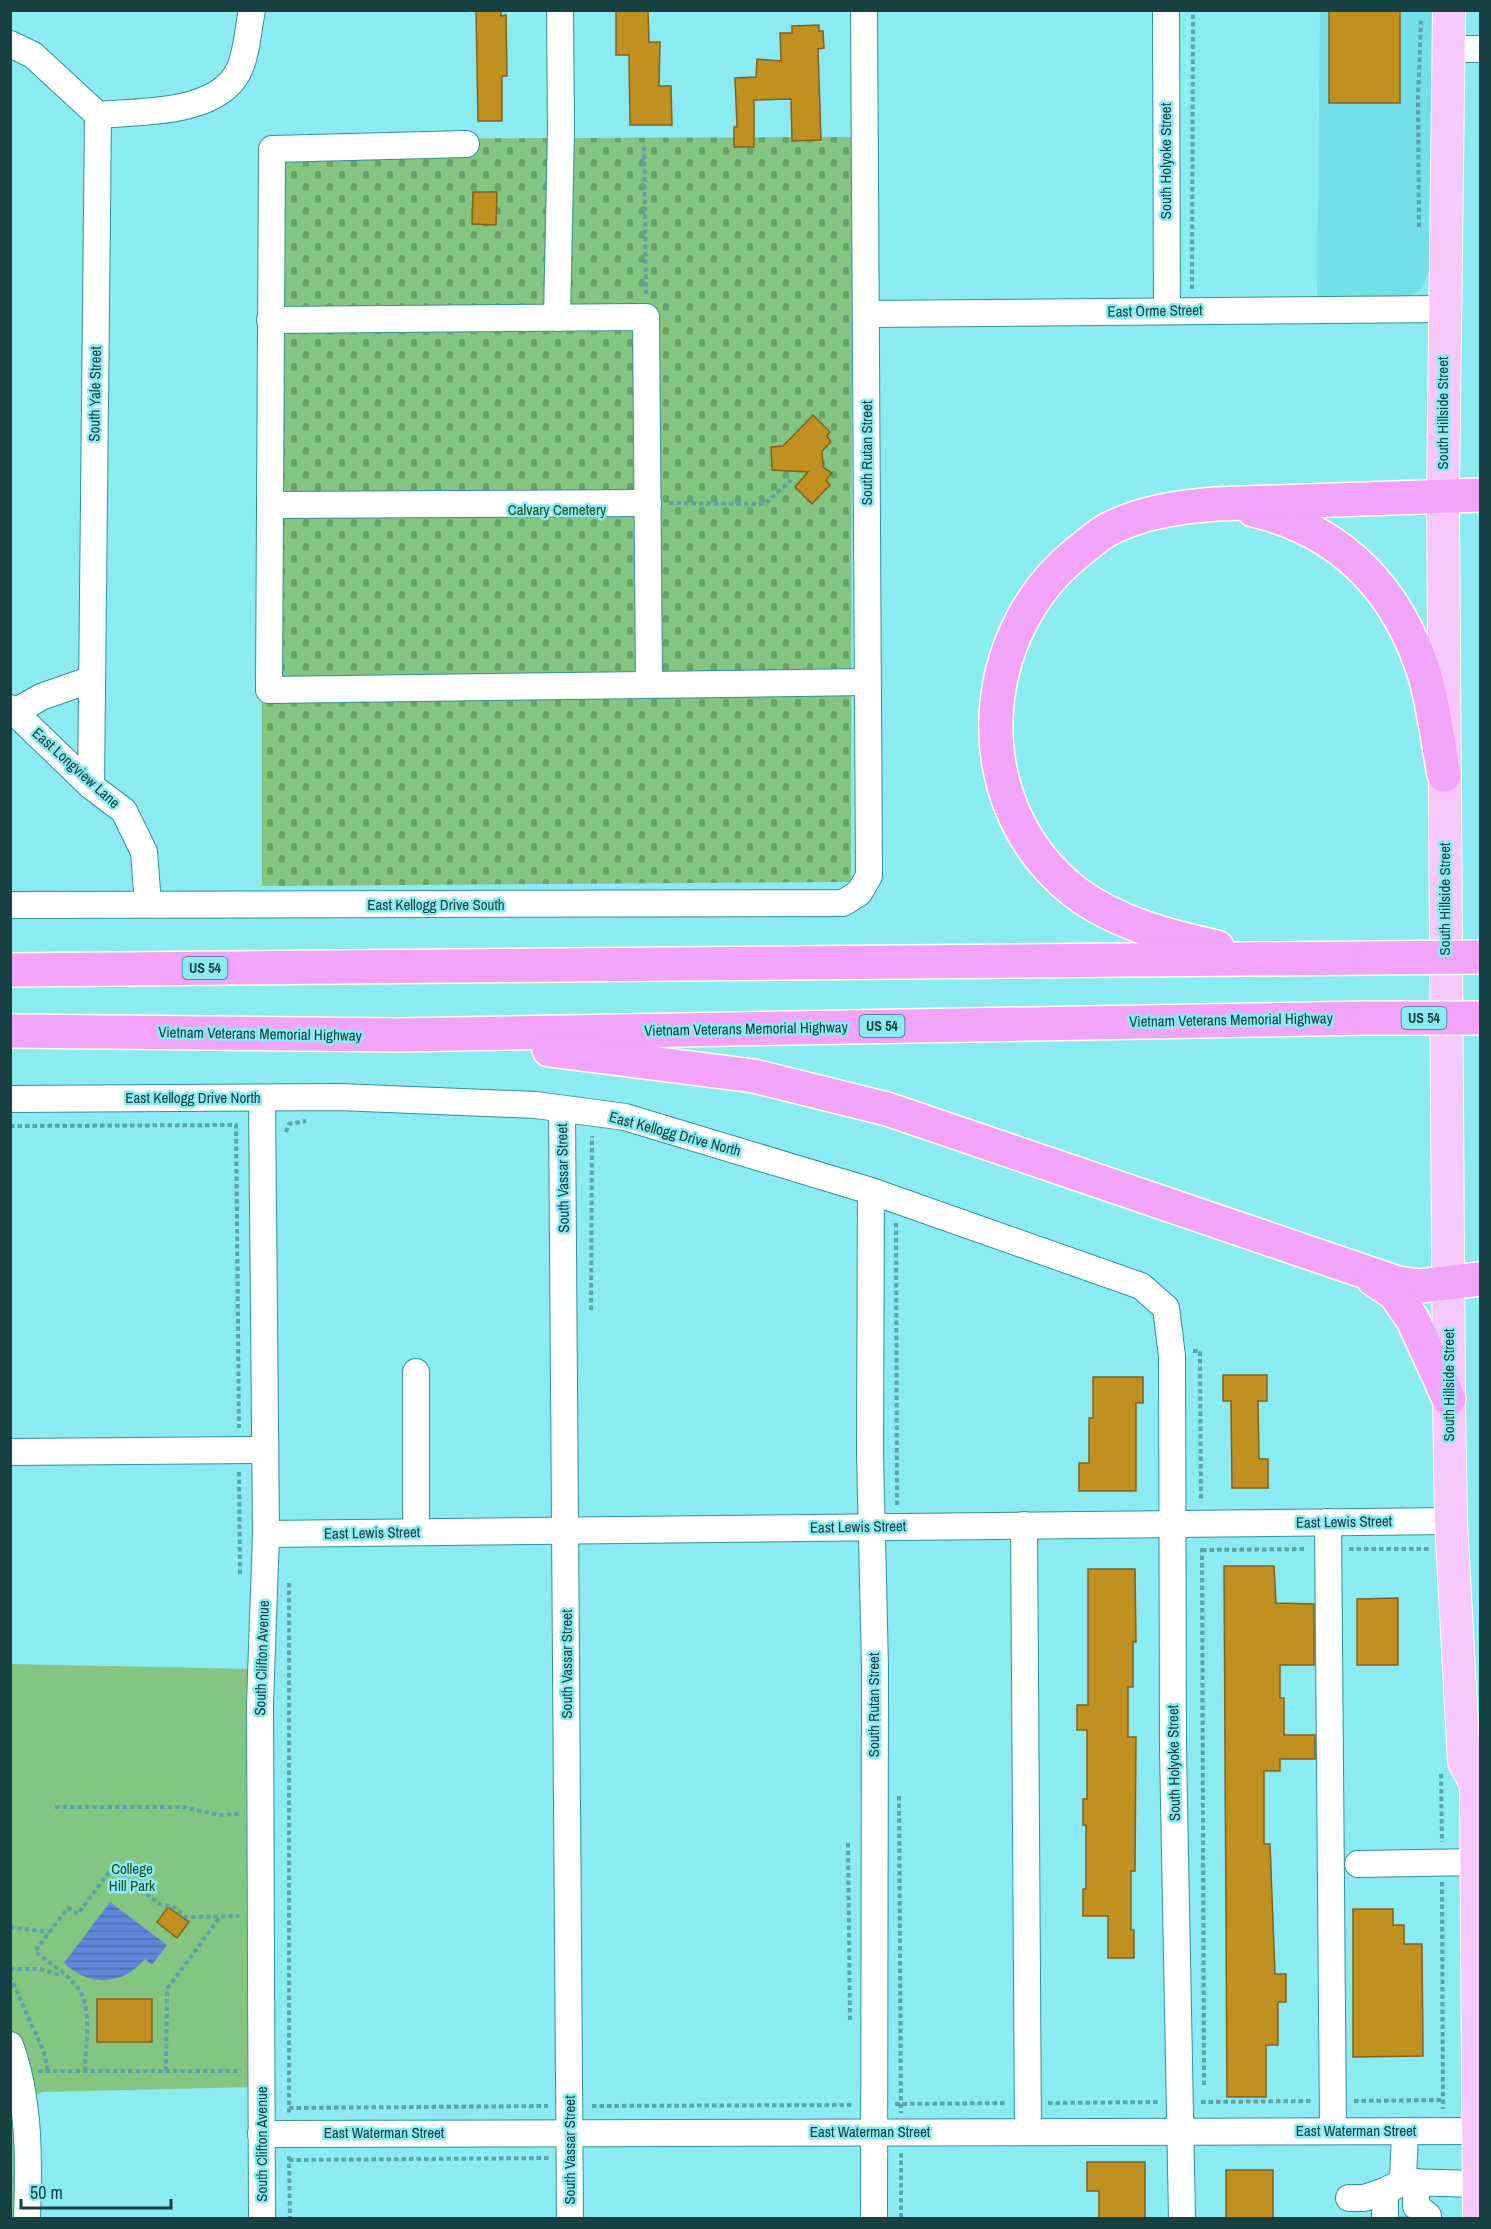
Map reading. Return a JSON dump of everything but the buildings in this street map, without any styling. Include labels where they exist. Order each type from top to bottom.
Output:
[{"type":"highway","points":[[1260,957],[1174,938],[1139,927],[1076,892],[1050,868],[1018,822],[1007,792],[996,743],[998,685],[1005,655],[1018,624],[1044,585],[1062,565],[1106,531],[1139,516],[1161,510],[1216,504],[1480,495]]},
{"type":"highway","points":[[1216,504],[1261,512],[1303,527],[1335,545],[1379,584],[1403,622],[1425,678],[1444,775]]},
{"type":"highway","name":"US 54","points":[[10,970],[1171,961],[1260,957],[1480,957]]},
{"type":"highway","name":"Vietnam Veterans Memorial Highway","points":[[10,1031],[398,1035],[1480,1017]]},
{"type":"highway","points":[[398,1035],[613,1056],[765,1079],[887,1109],[1364,1273],[1420,1286],[1480,1279]]},
{"type":"highway","points":[[1364,1273],[1395,1294],[1413,1320],[1449,1399]]},
{"type":"main road","name":"South Hillside Street","points":[[1449,10],[1443,495],[1449,1399],[1451,1521],[1464,1762],[1478,1781],[1479,2218]]},
{"type":"street","points":[[10,44],[33,55],[99,115],[192,107],[222,89],[239,71],[252,10]]},
{"type":"street","points":[[557,318],[561,129],[560,10]]},
{"type":"street","name":"South Rutan Street","points":[[859,893],[869,876],[864,10]]},
{"type":"street","name":"South Holyoke Street","points":[[1166,10],[1167,311]]},
{"type":"street","points":[[1449,49],[1480,49]]},
{"type":"street","name":"South Yale Street","points":[[91,786],[99,115]]},
{"type":"street","points":[[466,144],[273,149],[269,690],[867,682]]},
{"type":"street","name":"East Orme Street","points":[[866,314],[1444,309]]},
{"type":"street","points":[[270,320],[646,317],[649,684]]},
{"type":"street","points":[[270,505],[648,503]]},
{"type":"street","points":[[13,710],[41,697],[92,679]]},
{"type":"street","name":"East Longview Lane","points":[[13,710],[91,786],[124,811],[144,852],[148,904]]},
{"type":"street","name":"East Kellogg Drive South","points":[[10,905],[843,903],[859,893]]},
{"type":"street","name":"East Kellogg Drive North","points":[[10,1099],[339,1097],[536,1105],[625,1117],[871,1191],[1142,1286],[1166,1308]]},
{"type":"street","name":"South Clifton Avenue","points":[[262,1098],[252,1450],[266,1534],[260,1702],[262,2218]]},
{"type":"street","name":"South Vassar Street","points":[[562,1109],[570,2218]]},
{"type":"street","name":"South Rutan Street","points":[[871,1191],[872,1526],[875,1666],[874,2218]]},
{"type":"street","name":"South Holyoke Street","points":[[1166,1308],[1172,1356],[1173,1761],[1191,2130],[1182,2218]]},
{"type":"street","points":[[416,1372],[416,1532]]},
{"type":"street","points":[[10,1452],[252,1450]]},
{"type":"street","name":"East Lewis Street","points":[[266,1534],[1451,1521]]},
{"type":"street","points":[[1328,1522],[1334,2131]]},
{"type":"street","points":[[1024,1525],[1028,2131]]},
{"type":"street","points":[[1358,1863],[1478,1862]]},
{"type":"street","points":[[10,2045],[20,2071],[26,2130],[27,2218]]},
{"type":"street","points":[[1405,2131],[1405,2202]]},
{"type":"street","name":"East Waterman Street","points":[[261,2134],[1478,2131]]},
{"type":"street","points":[[1349,2198],[1405,2202],[1479,2184]]},
{"type":"path","points":[[1192,311],[1193,10]]},
{"type":"path","points":[[1419,239],[1418,99],[1422,10]]},
{"type":"path","points":[[644,147],[646,317]]},
{"type":"path","points":[[648,503],[765,504],[791,480]]},
{"type":"path","points":[[10,1126],[236,1125],[252,1450]]},
{"type":"path","points":[[591,1310],[592,1136]]},
{"type":"path","points":[[1189,1351],[1200,1351],[1201,1510]]},
{"type":"path","points":[[1191,2130],[1204,2078],[1202,1539]]},
{"type":"path","points":[[1202,1550],[1429,1549],[1430,1560]]},
{"type":"path","points":[[1441,1769],[1443,2131]]},
{"type":"path","points":[[55,1807],[183,1807],[212,1814],[242,1814]]},
{"type":"path","points":[[85,2071],[85,2006],[76,1986],[35,1952],[68,1908],[78,1914],[112,1868],[161,1905],[172,1906],[186,1917],[261,1916]]},
{"type":"path","points":[[166,2072],[166,1989],[220,1917]]},
{"type":"path","points":[[10,1927],[50,1932]]},
{"type":"path","points":[[10,1969],[40,1970],[64,1976]]},
{"type":"path","points":[[10,1976],[44,2052],[48,2071]]},
{"type":"path","points":[[20,2071],[261,2071]]},
{"type":"shaded area","points":[[1320,11],[1436,11],[1431,267],[1422,288],[1413,295],[1394,298],[1317,298]]},
{"type":"shaded area","points":[[110,1902],[167,1945],[152,1965],[145,1959],[136,1968],[116,1978],[95,1979],[74,1971],[64,1963]]},
{"type":"green space","name":"Calvary Cemetery","points":[[852,137],[851,882],[262,886],[262,139]]},
{"type":"green space","name":"College Hill Park","points":[[11,1664],[251,1669],[255,2087],[42,2092],[18,2106],[14,2218],[11,2218]]}]
